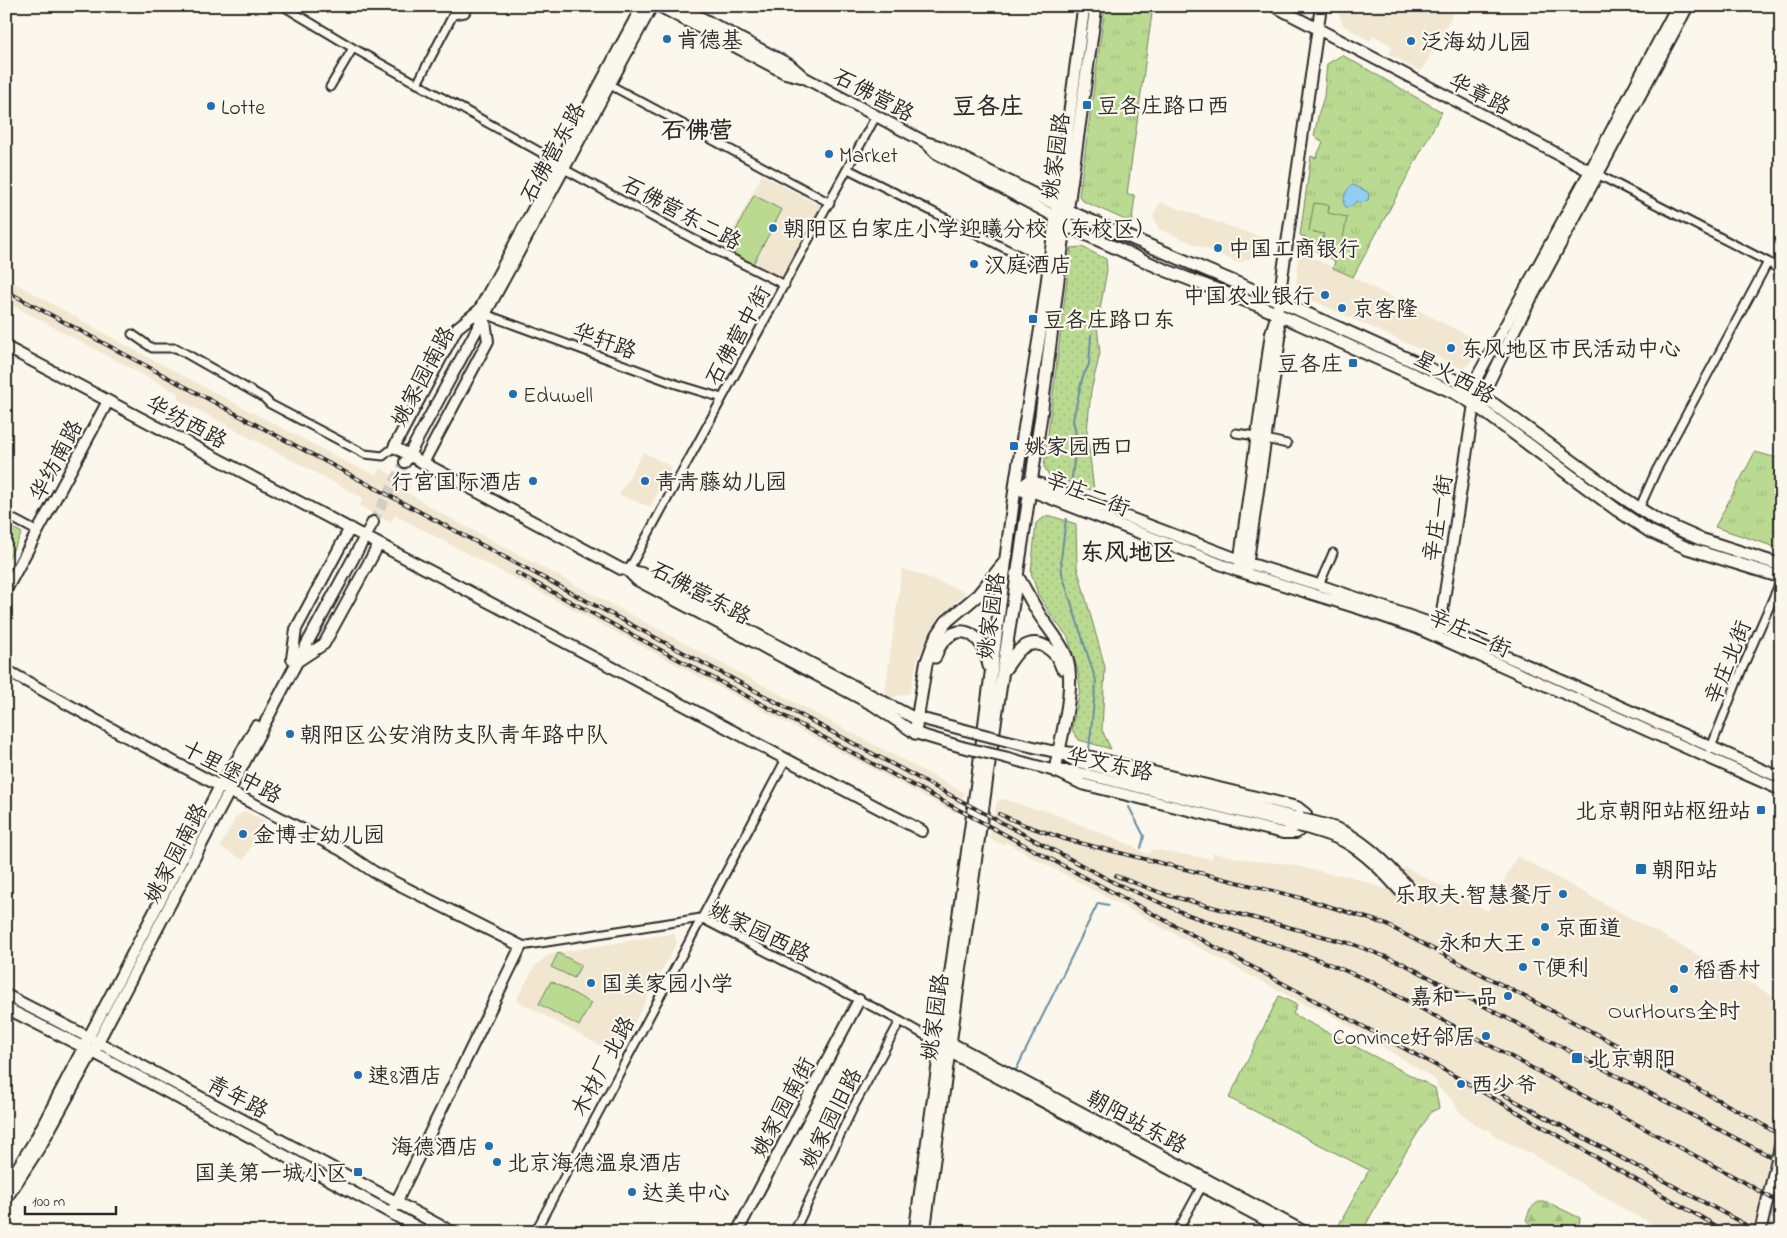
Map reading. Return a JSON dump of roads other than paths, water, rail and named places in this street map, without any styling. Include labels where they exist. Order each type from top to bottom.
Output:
[{"type":"main road","name":"石佛营东路","points":[[481,313],[561,166],[642,6]]},
{"type":"main road","name":"石佛营东路","points":[[561,166],[610,84],[652,6]]},
{"type":"main road","name":"石佛营路","points":[[659,6],[785,73],[805,78]]},
{"type":"main road","name":"石佛营路","points":[[679,6],[790,65],[805,78],[925,142],[936,153],[1060,212]]},
{"type":"main road","name":"姚家园路","points":[[915,1232],[947,1046],[977,851],[1040,416],[1065,225],[1060,212],[1084,6]]},
{"type":"main road","name":"姚家园路","points":[[924,1232],[1014,492],[1048,270],[1096,6]]},
{"type":"main road","name":"华章路","points":[[1274,6],[1594,173]]},
{"type":"main road","points":[[1243,567],[1261,438],[1280,338],[1277,314],[1321,6]]},
{"type":"main road","points":[[1594,173],[1677,6]]},
{"type":"main road","points":[[1594,173],[1688,6]]},
{"type":"main road","name":"辛庄一街","points":[[1438,638],[1478,377],[1594,173]]},
{"type":"main road","name":"星火西路","points":[[1060,212],[1279,301],[1457,381],[1476,399],[1617,510],[1649,531],[1687,548],[1781,578]]},
{"type":"main road","name":"星火西路","points":[[1065,225],[1165,270],[1277,314],[1455,393],[1476,399],[1638,509],[1683,533],[1781,565]]},
{"type":"main road","points":[[423,463],[488,340],[481,313],[457,328],[394,447],[423,463],[620,570],[628,571]]},
{"type":"main road","name":"姚家园南路","points":[[402,460],[481,313]]},
{"type":"main road","name":"华纺西路","points":[[6,347],[922,830]]},
{"type":"main road","name":"华纺南路","points":[[6,590],[108,401]]},
{"type":"main road","name":"辛庄二街","points":[[1014,492],[1030,485],[1243,567],[1417,628],[1781,790]]},
{"type":"main road","name":"姚家园南路","points":[[6,1186],[94,1040],[225,789],[238,758],[371,521]]},
{"type":"main road","points":[[294,661],[296,629],[350,528]]},
{"type":"main road","points":[[294,661],[324,644],[379,544]]},
{"type":"main road","points":[[918,734],[926,664],[935,639],[946,622],[978,595],[1005,562]]},
{"type":"main road","name":"辛庄二街","points":[[1243,567],[1319,585],[1439,626],[1781,778]]},
{"type":"main road","name":"石佛营东路","points":[[628,571],[640,573],[920,720]]},
{"type":"main road","name":"石佛营东路","points":[[628,571],[637,580],[873,705],[918,734]]},
{"type":"main road","points":[[1016,574],[1060,644],[1069,670],[1070,686],[1055,751],[1051,769],[1082,784],[1283,833],[1296,833],[1304,827],[1306,814],[1297,807],[1079,754],[1055,751]]},
{"type":"main road","points":[[920,720],[933,662],[945,638],[958,632],[966,633],[977,639],[985,650],[991,671]]},
{"type":"main road","points":[[1003,671],[1023,647],[1032,644],[1044,645],[1054,652],[1060,660],[1064,684],[1056,731],[1055,751]]},
{"type":"main road","name":"十里堡中路","points":[[6,670],[340,850],[374,872],[521,946]]},
{"type":"main road","name":"华文东路","points":[[920,720],[1055,751],[1075,761],[1300,823]]},
{"type":"main road","name":"华文东路","points":[[918,734],[1051,769],[1072,771],[1300,823]]},
{"type":"main road","points":[[1300,823],[1342,831],[1365,845],[1388,866],[1406,891]]},
{"type":"main road","points":[[391,1212],[521,946]]},
{"type":"main road","name":"青年路","points":[[6,995],[94,1040],[452,1232]]},
{"type":"main road","name":"姚家园南街","points":[[737,1232],[859,1000]]},
{"type":"main road","name":"青年路","points":[[6,1008],[88,1050],[426,1232]]},
{"type":"main road","name":"朝阳站东路","points":[[947,1046],[1204,1182],[1305,1232]]},
{"type":"main road","name":"姚家园南路","points":[[6,1199],[36,1153],[88,1050]]},
{"type":"main road","points":[[1760,1232],[1781,1142]]},
{"type":"main road","name":"朝阳站东路","points":[[1204,1182],[1288,1232]]},
{"type":"street","name":"石佛营东二路","points":[[289,6],[288,9],[353,48],[561,166],[695,240],[784,285]]},
{"type":"street","points":[[417,84],[453,15],[466,13],[469,6]]},
{"type":"street","points":[[330,87],[353,48]]},
{"type":"street","points":[[610,84],[830,203]]},
{"type":"street","name":"石佛营中街","points":[[628,571],[876,116]]},
{"type":"street","points":[[848,169],[1048,270]]},
{"type":"street","points":[[1594,173],[1768,262],[1781,271]]},
{"type":"street","points":[[1638,509],[1656,470],[1768,262]]},
{"type":"street","name":"华轩路","points":[[481,313],[668,381],[722,398]]},
{"type":"street","points":[[132,334],[152,348],[176,348],[264,398],[270,404],[365,454],[383,456],[394,447]]},
{"type":"street","points":[[1236,433],[1287,444]]},
{"type":"street","points":[[6,515],[38,532]]},
{"type":"street","points":[[1319,585],[1333,553]]},
{"type":"street","name":"辛庄北街","points":[[1707,758],[1781,578]]},
{"type":"street","name":"木材厂北路","points":[[535,1232],[786,759]]},
{"type":"street","name":"姚家园西路","points":[[521,946],[701,918],[947,1046]]},
{"type":"street","name":"姚家园旧路","points":[[794,1232],[854,1106],[900,1021]]},
{"type":"street","points":[[1177,1232],[1204,1182]]},
{"type":"water","points":[[1353,185],[1368,192],[1369,197],[1368,200],[1361,203],[1356,201],[1351,207],[1347,208],[1344,205],[1345,196]]},
{"type":"waterway","points":[[1070,492],[1077,439],[1073,420],[1082,379],[1089,364],[1091,335]]},
{"type":"waterway","points":[[1066,519],[1061,559],[1062,574],[1096,681],[1089,750]]},
{"type":"waterway","points":[[1129,807],[1144,836],[1141,848]]},
{"type":"waterway","points":[[1015,1072],[1098,903],[1109,905]]},
{"type":"tunnel","points":[[373,522],[405,462]]},
{"type":"tunnel","points":[[1766,1232],[1781,1170]]},
{"type":"railway","points":[[6,291],[1115,883],[1186,914],[1322,961],[1370,981],[1744,1182],[1781,1204]]},
{"type":"railway","points":[[517,573],[1437,1066],[1727,1232]]},
{"type":"railway","points":[[999,814],[1068,840],[1305,899],[1383,923],[1600,1036],[1757,1121],[1781,1136]]},
{"type":"railway","points":[[1116,876],[1167,895],[1352,944],[1402,963],[1781,1162]]},
{"type":"railway","points":[[1495,1090],[1759,1232]]},
{"type":"place","name":"肯德基","points":[[667,39]]},
{"type":"place","name":"泛海幼儿园","points":[[1411,41]]},
{"type":"place","name":"豆各庄路口西","points":[[1087,105]]},
{"type":"place","name":"Lotte","points":[[211,106]]},
{"type":"place","name":"Market","points":[[829,154]]},
{"type":"place","name":"朝阳区白家庄小学迎曦分校（东校区）","points":[[773,228]]},
{"type":"place","name":"中国工商银行","points":[[1218,248]]},
{"type":"place","name":"汉庭酒店","points":[[974,264]]},
{"type":"place","name":"中国农业银行","points":[[1325,295]]},
{"type":"place","name":"京客隆","points":[[1342,308]]},
{"type":"place","name":"豆各庄路口东","points":[[1033,319]]},
{"type":"place","name":"东风地区市民活动中心","points":[[1451,348]]},
{"type":"place","name":"豆各庄","points":[[1353,363]]},
{"type":"place","name":"Eduwell","points":[[513,394]]},
{"type":"place","name":"姚家园西口","points":[[1014,446]]},
{"type":"place","name":"行宫国际酒店","points":[[533,481]]},
{"type":"place","name":"青青藤幼儿园","points":[[645,481]]},
{"type":"place","name":"朝阳区公安消防支队青年路中队","points":[[290,734]]},
{"type":"place","name":"北京朝阳站枢纽站","points":[[1761,810]]},
{"type":"place","name":"金博士幼儿园","points":[[243,834]]},
{"type":"place","name":"朝阳站","points":[[1641,869]]},
{"type":"place","name":"乐取夫·智慧餐厅","points":[[1563,894]]},
{"type":"place","name":"京面道","points":[[1545,927]]},
{"type":"place","name":"永和大王","points":[[1536,942]]},
{"type":"place","name":"T便利","points":[[1523,967]]},
{"type":"place","name":"稻香村","points":[[1684,969]]},
{"type":"place","name":"国美家园小学","points":[[591,983]]},
{"type":"place","name":"OurHours全时","points":[[1674,989]]},
{"type":"place","name":"嘉和一品","points":[[1508,996]]},
{"type":"place","name":"Convince好邻居","points":[[1486,1036]]},
{"type":"place","name":"北京朝阳","points":[[1577,1058]]},
{"type":"place","name":"速8酒店","points":[[358,1075]]},
{"type":"place","name":"西少爷","points":[[1461,1084]]},
{"type":"place","name":"海德酒店","points":[[489,1146]]},
{"type":"place","name":"北京海德温泉酒店","points":[[497,1162]]},
{"type":"place","name":"国美第一城小区","points":[[358,1172]]},
{"type":"place","name":"达美中心","points":[[632,1192]]},
{"type":"district","name":"豆各庄","points":[[988,106]]},
{"type":"district","name":"石佛营","points":[[697,130]]},
{"type":"district","name":"东风地区","points":[[1128,552]]}]
